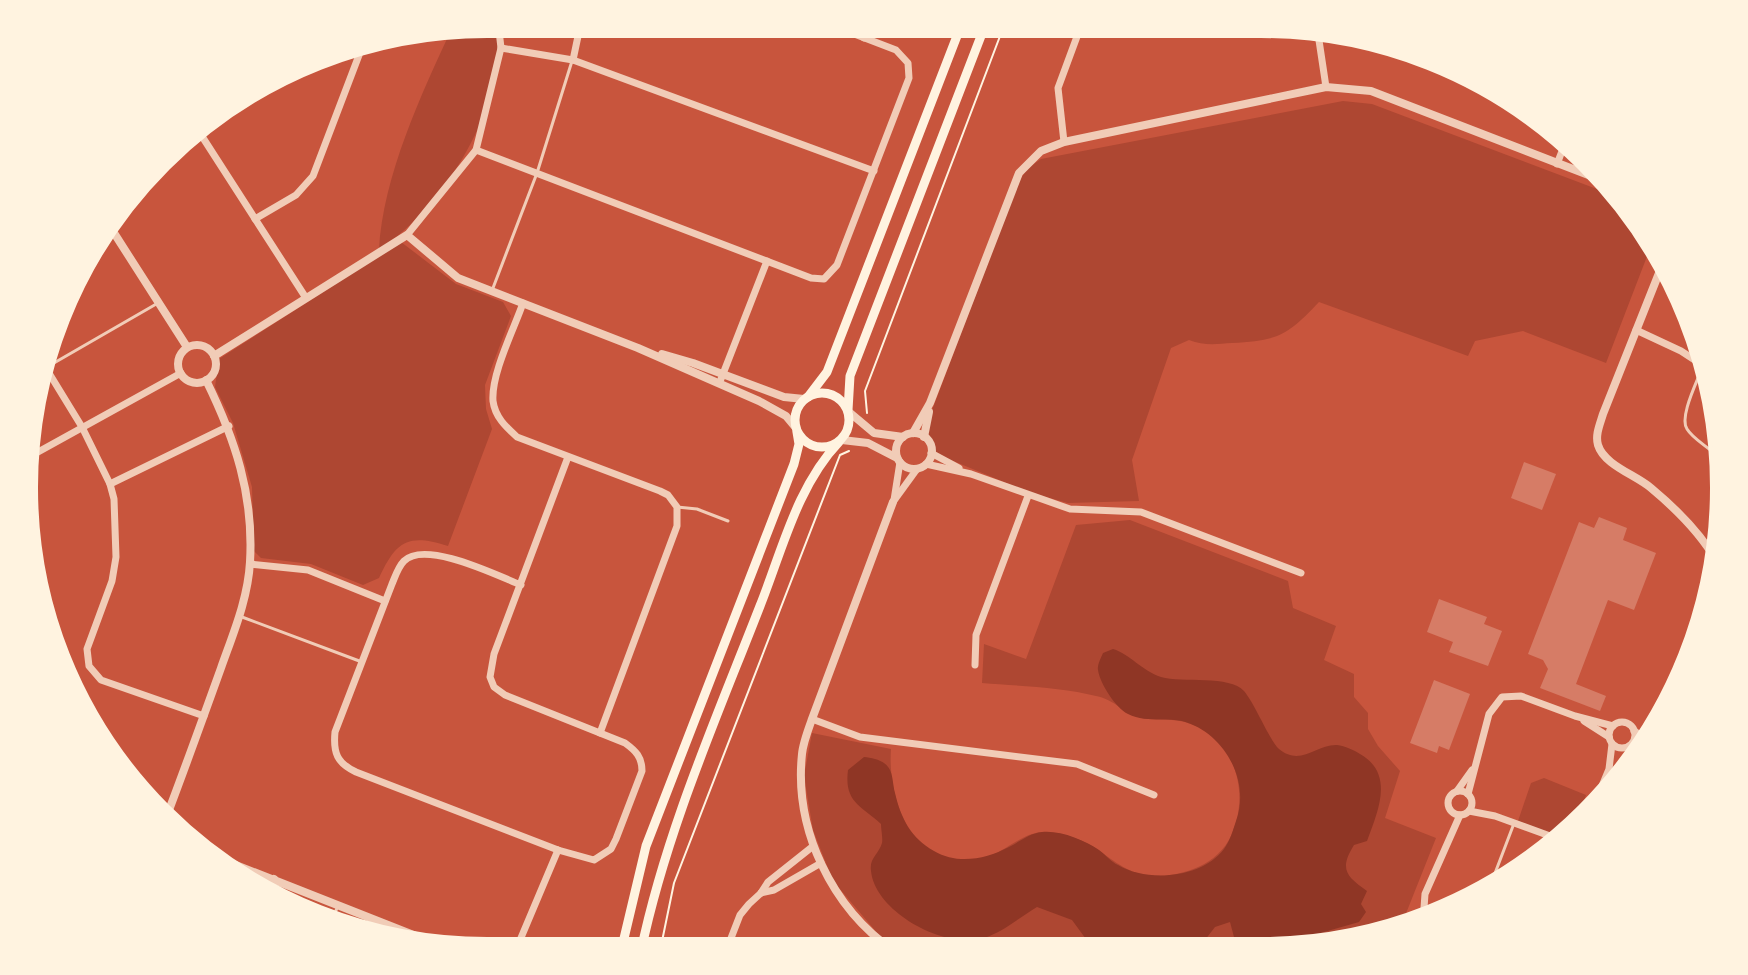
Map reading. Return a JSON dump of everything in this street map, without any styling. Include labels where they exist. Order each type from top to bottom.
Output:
[{"type":"main road","points":[[624,939],[646,846],[794,464],[799,444],[796,412],[827,372],[957,36]]},
{"type":"main road","points":[[644,939],[670,846],[810,479],[849,428],[850,376],[981,36]]},
{"type":"main road","points":[[806,398],[826,393],[835,396],[848,411]]},
{"type":"main road","points":[[796,430],[802,439],[816,447],[824,448],[840,441]]},
{"type":"street","points":[[214,356],[407,235],[476,150],[501,48],[500,36]]},
{"type":"street","points":[[573,60],[578,36]]},
{"type":"street","points":[[476,150],[767,261],[824,279],[837,265],[909,78],[908,63],[896,50],[859,36]]},
{"type":"street","points":[[1064,142],[1058,88],[1077,36]]},
{"type":"street","points":[[1319,40],[1326,87]]},
{"type":"street","points":[[501,48],[573,60],[874,171]]},
{"type":"street","points":[[255,219],[296,195],[313,176],[359,55]]},
{"type":"street","points":[[848,411],[874,433],[903,437],[913,433],[930,403],[1019,173],[1041,151],[1064,142],[1326,87],[1371,91],[1586,174]]},
{"type":"street","points":[[203,137],[306,298]]},
{"type":"street","points":[[1557,164],[1562,152]]},
{"type":"street","points":[[114,234],[187,347]]},
{"type":"street","points":[[407,235],[458,278],[638,348],[759,401],[786,416],[796,430]]},
{"type":"street","points":[[719,385],[767,261]]},
{"type":"street","points":[[1658,275],[1603,414],[1597,435],[1598,446],[1604,456],[1650,486],[1682,518],[1707,550]]},
{"type":"street","points":[[523,303],[494,384],[493,402],[500,422],[517,437],[660,491],[668,495],[677,507],[677,526],[600,733]]},
{"type":"street","points":[[1636,330],[1693,359]]},
{"type":"street","points":[[187,347],[206,347],[214,356],[214,372],[206,380],[195,382],[181,373],[180,356],[187,347]]},
{"type":"street","points":[[638,348],[724,374],[784,397],[806,398]]},
{"type":"street","points":[[38,452],[181,373]]},
{"type":"street","points":[[50,375],[82,427],[110,484],[117,528],[112,581],[87,649],[89,666],[101,680],[204,716]]},
{"type":"street","points":[[170,808],[240,616],[250,564],[247,505],[240,461],[229,426],[206,380]]},
{"type":"street","points":[[924,437],[930,403]]},
{"type":"street","points":[[110,484],[229,426]]},
{"type":"street","points":[[893,502],[917,469],[926,464],[931,453],[931,447],[924,437],[913,433]]},
{"type":"street","points":[[877,939],[839,895],[812,847],[802,794],[802,753],[893,502],[898,460],[896,447],[903,437]]},
{"type":"street","points":[[840,441],[868,443],[905,467],[917,469]]},
{"type":"street","points":[[931,453],[971,474],[1028,496],[1070,509],[1141,512],[1301,573]]},
{"type":"street","points":[[521,585],[436,554],[413,555],[404,561],[385,601],[335,732],[337,759],[356,772],[558,850],[594,860],[611,849],[642,771],[642,762],[636,751],[625,743],[522,703],[494,687],[490,677],[494,654],[521,585],[568,457]]},
{"type":"street","points":[[926,464],[971,474]]},
{"type":"street","points":[[975,665],[976,635],[1028,496]]},
{"type":"street","points":[[250,564],[308,570],[385,601]]},
{"type":"street","points":[[1469,811],[1473,768],[1489,714],[1502,697],[1521,696],[1613,726],[1625,723],[1639,734]]},
{"type":"street","points":[[1575,716],[1611,740],[1628,746]]},
{"type":"street","points":[[812,719],[870,739],[1077,764],[1154,795]]},
{"type":"street","points":[[1609,769],[1613,726]]},
{"type":"street","points":[[1605,779],[1628,746],[1634,731]]},
{"type":"street","points":[[1456,814],[1448,802],[1473,768]]},
{"type":"street","points":[[1457,791],[1495,816]]},
{"type":"street","points":[[1456,814],[1469,811],[1495,816],[1548,835]]},
{"type":"street","points":[[1424,908],[1425,894],[1456,814]]},
{"type":"street","points":[[731,939],[740,915],[768,882],[812,847]]},
{"type":"street","points":[[520,939],[558,850]]},
{"type":"street","points":[[761,893],[774,890],[821,863]]},
{"type":"street","points":[[245,868],[407,931]]},
{"type":"street","points":[[272,884],[274,879]]},
{"type":"lane","points":[[492,292],[537,173],[573,60]]},
{"type":"lane","points":[[55,358],[158,303]]},
{"type":"lane","points":[[1700,383],[1684,416],[1684,425],[1710,450]]},
{"type":"lane","points":[[677,507],[697,509],[728,521]]},
{"type":"lane","points":[[240,616],[362,662]]},
{"type":"lane","points":[[1495,873],[1514,823]]},
{"type":"lane","points":[[335,912],[338,904]]},
{"type":"path","points":[[964,131],[1000,36]]},
{"type":"path","points":[[662,939],[674,883],[724,754]]},
{"type":"shaded area","points":[[499,36],[493,86],[467,150],[449,180],[427,207],[404,231],[379,250],[388,194],[416,108],[447,38]]},
{"type":"shaded area","points":[[1343,101],[1372,104],[1600,190],[1648,255],[1606,363],[1523,331],[1475,341],[1468,356],[1319,302],[1290,329],[1272,338],[1216,344],[1189,340],[1171,348],[1132,460],[1139,501],[1068,503],[1031,493],[946,458],[929,447],[923,434],[1019,181],[1028,168],[1041,159]]},
{"type":"shaded area","points":[[401,242],[456,284],[503,302],[511,316],[485,385],[486,409],[492,429],[448,546],[423,540],[405,543],[391,556],[379,578],[363,585],[311,564],[261,558],[254,551],[252,487],[233,423],[215,387],[219,359]]},
{"type":"shaded area","points":[[1130,520],[1288,581],[1293,608],[1336,626],[1324,660],[1354,674],[1354,697],[1368,713],[1368,729],[1400,771],[1385,818],[1436,838],[1405,915],[1349,930],[1290,938],[885,939],[833,881],[813,830],[804,776],[812,733],[891,749],[894,791],[901,812],[910,830],[924,846],[940,856],[960,861],[984,858],[1029,835],[1045,832],[1089,844],[1133,872],[1155,876],[1189,871],[1209,861],[1225,846],[1237,819],[1238,782],[1225,750],[1213,737],[1198,727],[1180,721],[1138,717],[1096,696],[982,683],[984,644],[1026,659],[1076,525]]},
{"type":"shaded area","points":[[1113,649],[1161,677],[1217,681],[1237,686],[1248,697],[1275,745],[1287,754],[1301,755],[1337,745],[1355,751],[1371,762],[1380,782],[1379,806],[1367,841],[1354,845],[1346,866],[1354,881],[1367,891],[1361,904],[1366,912],[1359,922],[1314,936],[1290,938],[1236,939],[1230,922],[1215,927],[1206,939],[1086,939],[1072,920],[1037,907],[984,938],[959,939],[932,933],[914,924],[885,900],[875,886],[871,871],[871,863],[882,843],[881,824],[855,802],[847,781],[848,770],[864,757],[882,762],[890,770],[900,811],[913,834],[934,851],[953,858],[981,857],[1033,834],[1049,832],[1086,843],[1130,871],[1174,875],[1202,866],[1224,849],[1240,806],[1237,775],[1230,760],[1210,736],[1197,727],[1182,721],[1135,717],[1119,707],[1099,676],[1103,653]]},
{"type":"shaded area","points":[[1544,778],[1586,795],[1580,807],[1550,833],[1518,821],[1531,783]]},
{"type":"building","points":[[1524,462],[1556,474],[1542,510],[1511,498]]},
{"type":"building","points":[[1599,517],[1627,528],[1623,540],[1656,553],[1634,610],[1608,600],[1576,684],[1606,696],[1600,711],[1540,688],[1548,669],[1543,660],[1528,654],[1579,522],[1594,528]]},
{"type":"building","points":[[1439,599],[1487,617],[1484,624],[1502,631],[1488,666],[1449,652],[1453,642],[1427,632]]},
{"type":"building","points":[[1434,680],[1470,694],[1449,750],[1439,746],[1437,753],[1410,743]]}]
